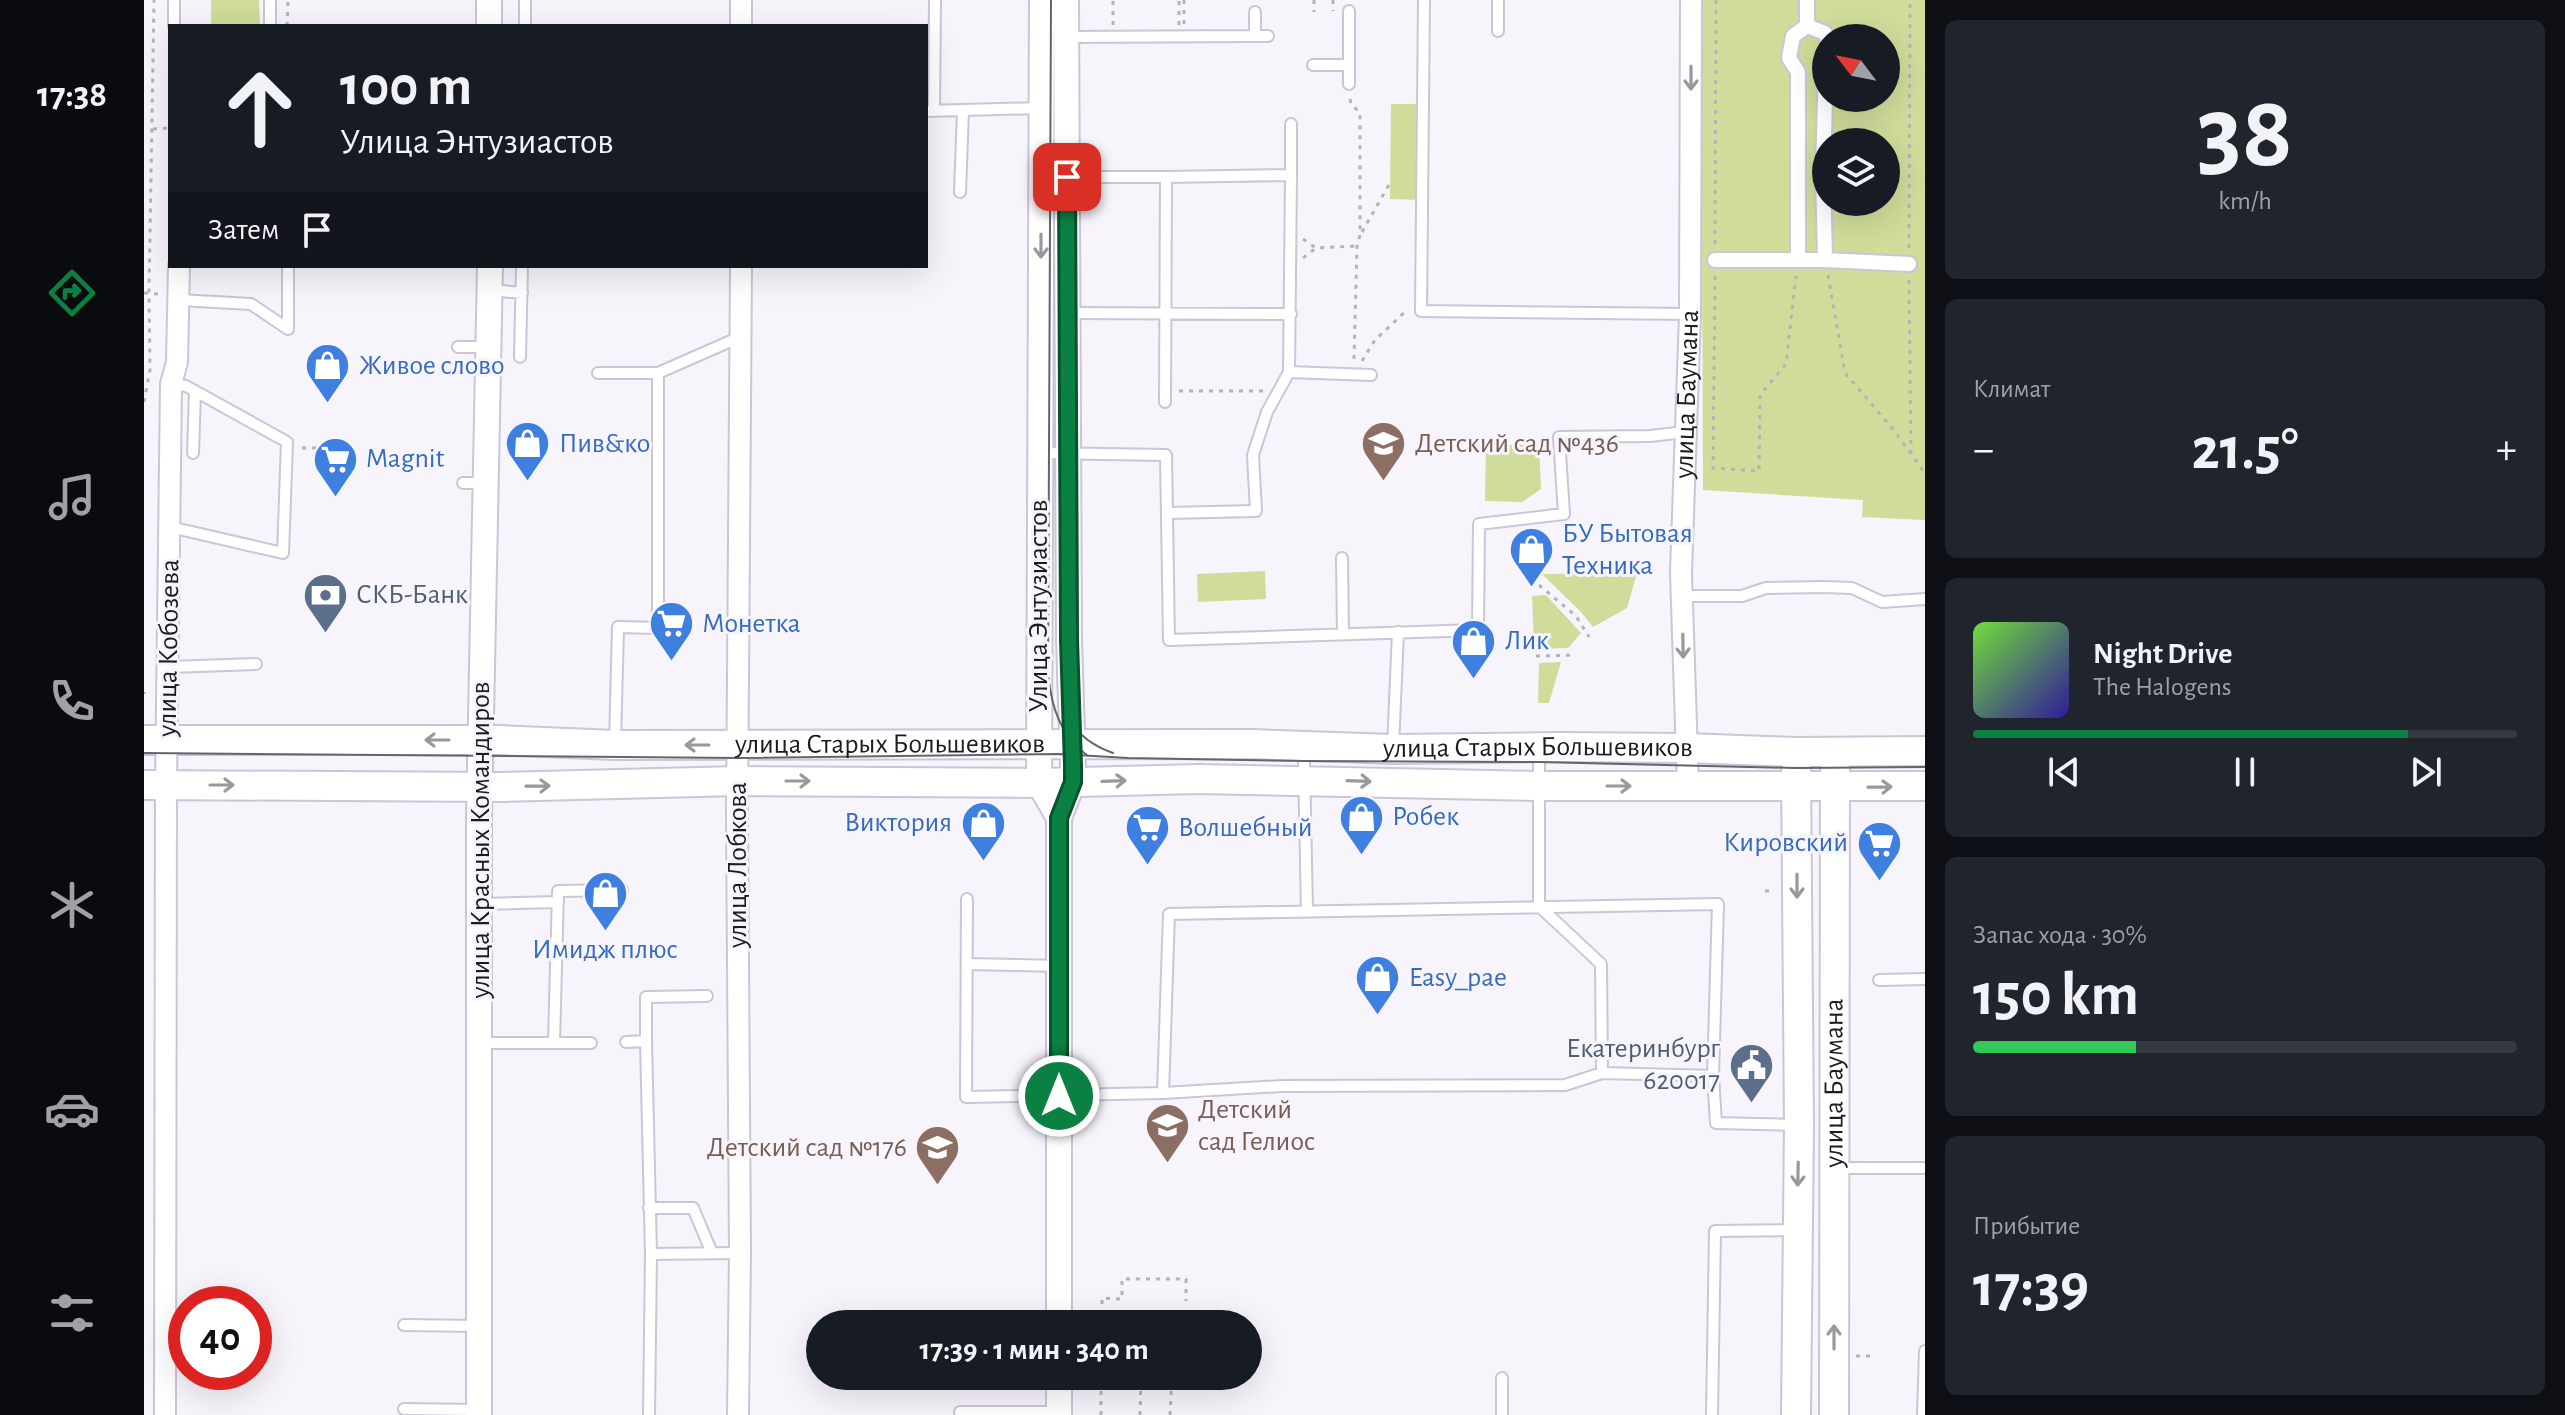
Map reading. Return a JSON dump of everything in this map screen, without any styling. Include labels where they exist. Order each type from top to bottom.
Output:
[{"type":"main road","name":"улица Старых Большевиков","points":[[156,740],[481,740],[615,745],[1251,744],[1393,749],[1925,751]]},
{"type":"main road","name":"улица Баумана","points":[[1796,752],[1799,1125],[1796,1415]]},
{"type":"main road","name":"улица Баумана","points":[[1834,1415],[1835,752]]},
{"type":"main road","name":"улица Старых Большевиков","points":[[155,785],[480,787],[738,781],[1039,783],[1304,770],[1539,774],[1688,786],[1925,786]]},
{"type":"street","points":[[489,0],[489,24]]},
{"type":"street","points":[[741,0],[741,24]]},
{"type":"street","name":"Улица Энтузиастов","points":[[1042,0],[1042,38],[1067,177],[1073,782],[1059,818]]},
{"type":"street","name":"Улица Энтузиастов","points":[[1059,818],[1039,783],[1040,453],[1054,108],[1066,37],[1066,0]]},
{"type":"street","name":"улица Баумана","points":[[1688,786],[1682,596],[1690,314],[1691,0]]},
{"type":"street","points":[[1807,0],[1807,26]]},
{"type":"street","points":[[1798,260],[1798,72],[1789,58],[1793,36],[1807,26]]},
{"type":"street","points":[[1807,26],[1812,28]]},
{"type":"street","points":[[1825,112],[1825,260]]},
{"type":"street","points":[[1715,260],[1909,264]]},
{"type":"street","name":"улица Кобозева","points":[[175,1286],[155,785],[156,740],[169,667],[171,384],[177,362],[179,268]]},
{"type":"street","name":"улица Лобкова","points":[[738,1415],[741,268]]},
{"type":"street","name":"улица Красных Командиров","points":[[479,1412],[481,740],[474,483],[490,347],[490,278]]},
{"type":"street","points":[[1059,818],[1059,1310]]},
{"type":"street","name":"улица Кобозева","points":[[165,1415],[168,1389]]},
{"type":"street","points":[[1059,1390],[1059,1414]]},
{"type":"lane","points":[[174,0],[174,24]]},
{"type":"lane","points":[[270,0],[270,24]]},
{"type":"lane","points":[[525,0],[525,24]]},
{"type":"lane","points":[[935,0],[930,110],[1054,108]]},
{"type":"lane","points":[[1424,0],[1421,311],[1690,314]]},
{"type":"lane","points":[[1498,0],[1498,31]]},
{"type":"lane","points":[[1349,11],[1349,84]]},
{"type":"lane","points":[[1255,12],[1255,36]]},
{"type":"lane","points":[[1042,38],[1268,36]]},
{"type":"lane","points":[[1313,65],[1349,65]]},
{"type":"lane","points":[[960,192],[963,110]]},
{"type":"lane","points":[[1167,513],[1256,511],[1253,455],[1267,412],[1289,372],[1291,124]]},
{"type":"lane","points":[[1067,177],[1291,175]]},
{"type":"lane","points":[[1164,396],[1166,177]]},
{"type":"lane","points":[[179,300],[251,304],[288,329],[288,268]]},
{"type":"lane","points":[[520,357],[522,268]]},
{"type":"lane","points":[[490,278],[522,293]]},
{"type":"lane","points":[[1067,313],[1291,314]]},
{"type":"lane","points":[[598,373],[658,373],[741,337]]},
{"type":"lane","points":[[458,347],[490,347]]},
{"type":"lane","points":[[1289,372],[1371,375]]},
{"type":"lane","points":[[615,745],[618,627],[658,628],[658,373]]},
{"type":"lane","points":[[170,527],[283,553],[287,442],[186,386],[171,384]]},
{"type":"lane","points":[[193,453],[195,391]]},
{"type":"lane","points":[[1040,453],[1166,455],[1169,640],[1478,630],[1479,524],[1564,514],[1559,437],[1650,436],[1685,432]]},
{"type":"lane","points":[[1342,558],[1343,634]]},
{"type":"lane","points":[[1682,596],[1742,596],[1766,588],[1824,587],[1852,588],[1882,602],[1925,599]]},
{"type":"lane","points":[[1393,749],[1398,632]]},
{"type":"lane","points":[[169,667],[256,664]]},
{"type":"lane","points":[[1304,770],[1307,912]]},
{"type":"lane","points":[[1539,774],[1539,906],[1601,964],[1602,1073]]},
{"type":"lane","points":[[554,1042],[558,891],[622,890]]},
{"type":"lane","points":[[967,899],[966,1097],[1163,1093],[1282,1086],[1565,1085],[1602,1073],[1713,1076]]},
{"type":"lane","points":[[479,904],[558,902]]},
{"type":"lane","points":[[1163,1093],[1169,914],[1718,904],[1713,1076],[1716,1123],[1799,1125]]},
{"type":"lane","points":[[967,964],[1059,966]]},
{"type":"lane","points":[[1879,980],[1925,979]]},
{"type":"lane","points":[[649,1415],[651,1254],[646,997],[707,996]]},
{"type":"lane","points":[[626,1042],[646,1041]]},
{"type":"lane","points":[[480,1043],[591,1043]]},
{"type":"lane","points":[[1835,1168],[1925,1168]]},
{"type":"lane","points":[[649,1208],[693,1208],[712,1253]]},
{"type":"lane","points":[[1712,1415],[1715,1231],[1798,1230]]},
{"type":"lane","points":[[651,1254],[740,1253]]},
{"type":"lane","points":[[404,1325],[480,1327]]},
{"type":"lane","points":[[1923,1415],[1925,1351]]},
{"type":"lane","points":[[1502,1378],[1502,1415]]},
{"type":"lane","points":[[404,1409],[479,1412]]},
{"type":"lane","points":[[960,1412],[1059,1414]]},
{"type":"path","points":[[144,402],[150,370],[147,294],[154,0]]},
{"type":"path","points":[[287,24],[288,0]]},
{"type":"path","points":[[1113,0],[1113,36]]},
{"type":"path","points":[[1181,0],[1181,36]]},
{"type":"path","points":[[1314,0],[1314,12]]},
{"type":"path","points":[[1333,0],[1333,11]]},
{"type":"path","points":[[1716,0],[1713,468],[1759,471],[1760,395],[1786,364],[1798,260]]},
{"type":"path","points":[[1910,0],[1911,456]]},
{"type":"path","points":[[1349,84],[1351,104],[1360,113],[1360,235]]},
{"type":"path","points":[[153,129],[168,128]]},
{"type":"path","points":[[144,162],[151,162]]},
{"type":"path","points":[[1354,375],[1357,246],[1360,235],[1390,183]]},
{"type":"path","points":[[1316,248],[1357,246]]},
{"type":"path","points":[[1825,260],[1845,373],[1925,473]]},
{"type":"path","points":[[1354,375],[1375,340],[1407,310]]},
{"type":"path","points":[[144,370],[150,370]]},
{"type":"path","points":[[1164,396],[1279,391]]},
{"type":"path","points":[[310,448],[326,448]]},
{"type":"path","points":[[1539,585],[1576,616],[1589,637]]},
{"type":"path","points":[[1536,656],[1575,655]]},
{"type":"path","points":[[1102,1310],[1102,1298],[1122,1299],[1122,1279],[1186,1279],[1186,1301]]},
{"type":"path","points":[[1852,1357],[1874,1356]]},
{"type":"path","points":[[1101,1390],[1101,1415]]},
{"type":"path","points":[[1140,1415],[1141,1390]]},
{"type":"path","points":[[1170,1415],[1171,1390]]},
{"type":"green space","points":[[211,0],[259,0],[260,24],[211,24]]},
{"type":"green space","points":[[1701,0],[1925,0],[1925,520],[1862,517],[1863,500],[1703,490]]},
{"type":"green space","points":[[1391,104],[1421,104],[1421,200],[1390,199]]},
{"type":"green space","points":[[1539,444],[1541,489],[1522,502],[1485,501],[1486,446]]},
{"type":"green space","points":[[1265,571],[1266,599],[1198,602],[1197,574]]},
{"type":"green space","points":[[1637,573],[1627,608],[1593,627],[1542,574]]},
{"type":"green space","points":[[1546,595],[1581,633],[1568,648],[1534,649],[1532,596]]},
{"type":"green space","points":[[1561,662],[1549,703],[1538,703],[1539,663]]},
{"type":"tram line","points":[[1051,0],[1048,673],[1052,697],[1064,730],[1088,756]]},
{"type":"tram line","points":[[1070,720],[1088,740],[1113,753]]},
{"type":"tram line","points":[[144,753],[738,758],[1059,754],[1304,761],[1925,767]]},
{"type":"place","name":"Живое слово","points":[[328,405]]},
{"type":"place","name":"Пив&ко","points":[[528,483]]},
{"type":"place","name":"Детский сад №436","points":[[1384,483]]},
{"type":"place","name":"Magnit","points":[[335,498]]},
{"type":"place","name":"БУ Бытовая Техника","points":[[1531,589]]},
{"type":"place","name":"СКБ-Банк","points":[[325,634]]},
{"type":"place","name":"Монетка","points":[[671,663]]},
{"type":"place","name":"Лик","points":[[1474,680]]},
{"type":"place","name":"Робек","points":[[1361,856]]},
{"type":"place","name":"Виктория","points":[[983,862]]},
{"type":"place","name":"Волшебный","points":[[1147,867]]},
{"type":"place","name":"Кировский","points":[[1879,882]]},
{"type":"place","name":"Имидж плюс","points":[[605,932]]},
{"type":"place","name":"Easy_pae","points":[[1378,1017]]},
{"type":"place","name":"Екатеринбург 620017","points":[[1751,1104]]},
{"type":"place","name":"Детский сад Гелиос","points":[[1167,1165]]},
{"type":"place","name":"Детский сад №176","points":[[938,1187]]},
{"type":"route","points":[[1059,1096],[1059,818],[1073,782],[1069,640],[1067,177]]}]
